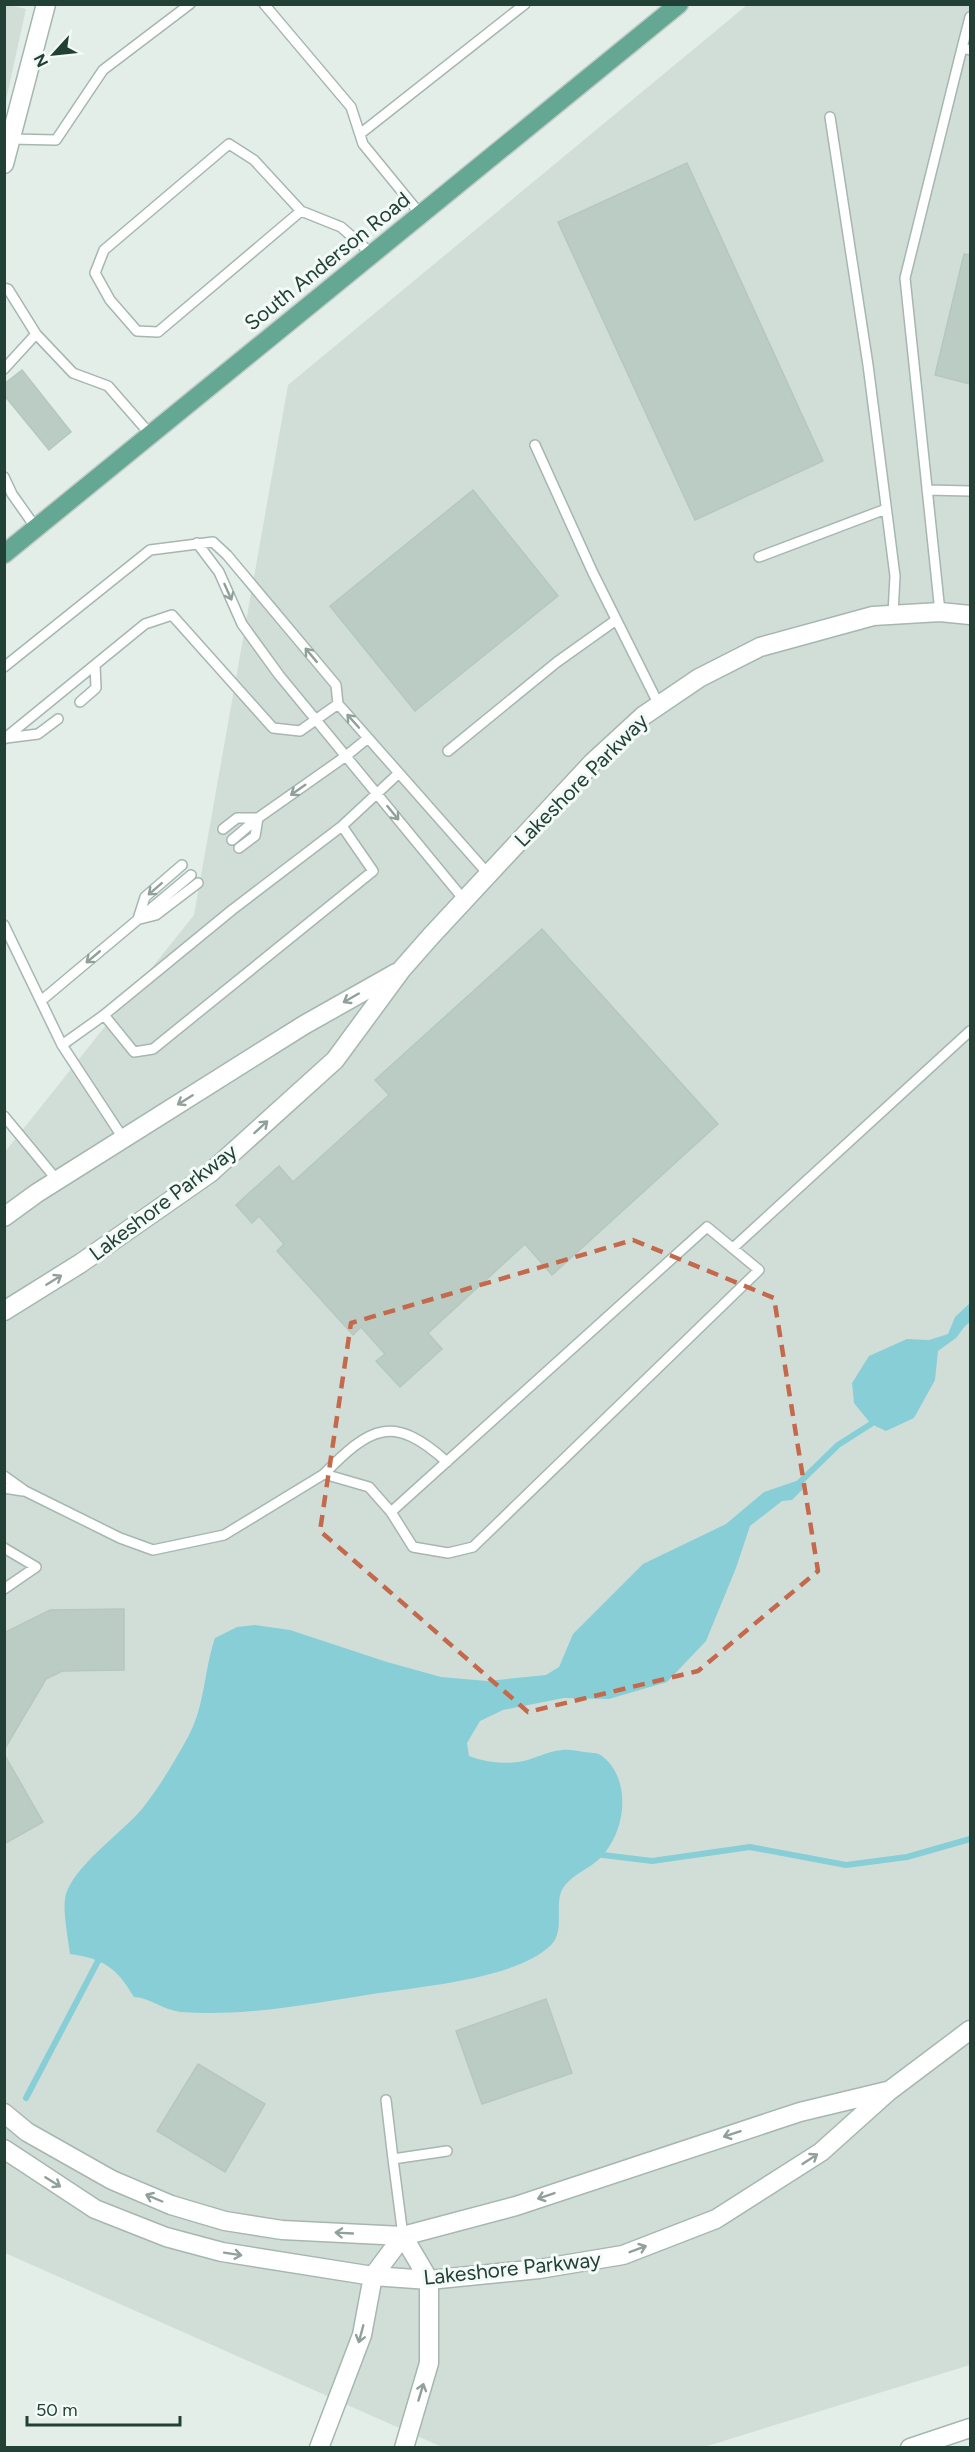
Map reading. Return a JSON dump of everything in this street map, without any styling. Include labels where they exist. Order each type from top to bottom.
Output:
[{"type":"main road","name":"South Anderson Road","points":[[4,554],[679,4]]},
{"type":"street","points":[[4,164],[46,4]]},
{"type":"street","name":"Lakeshore Parkway","points":[[4,1311],[81,1263],[210,1173],[335,1060],[402,969],[593,762],[643,716],[699,678],[760,647],[873,616],[940,612],[970,615]]},
{"type":"street","name":"Lakeshore Parkway","points":[[4,1217],[57,1180],[304,1025],[402,969]]},
{"type":"street","name":"Lakeshore Parkway","points":[[4,2149],[95,2209],[166,2237],[222,2252],[373,2276],[429,2280],[539,2269],[623,2255],[716,2219],[821,2152],[889,2091],[970,2030]]},
{"type":"street","name":"Lakeshore Parkway","points":[[4,2113],[27,2132],[112,2180],[171,2205],[225,2221],[282,2230],[403,2236],[516,2206],[800,2112],[889,2091]]},
{"type":"street","points":[[319,2448],[362,2335],[373,2276],[403,2236],[429,2280],[429,2363],[404,2448]]},
{"type":"street","points":[[910,2448],[950,2441],[970,2428]]},
{"type":"lane","points":[[11,139],[56,140],[103,70],[190,4]]},
{"type":"lane","points":[[264,4],[351,107],[363,144],[421,215]]},
{"type":"lane","points":[[360,134],[525,4]]},
{"type":"lane","points":[[940,612],[905,278],[966,49],[970,17]]},
{"type":"lane","points":[[830,117],[868,365],[895,576],[893,614]]},
{"type":"lane","points":[[301,211],[158,332],[137,331],[110,300],[95,273],[104,250],[229,144],[254,160],[301,211],[341,227],[372,254]]},
{"type":"lane","points":[[4,288],[8,290],[36,334],[73,372],[108,386],[150,434]]},
{"type":"lane","points":[[4,369],[36,334]]},
{"type":"lane","points":[[535,445],[616,620],[659,705]]},
{"type":"lane","points":[[4,477],[12,494],[36,528]]},
{"type":"lane","points":[[927,490],[970,491]]},
{"type":"lane","points":[[759,557],[886,509]]},
{"type":"lane","points":[[4,667],[150,550],[213,542],[227,555],[336,685],[338,704],[489,874]]},
{"type":"lane","points":[[197,543],[219,572],[242,624],[316,719],[465,901]]},
{"type":"lane","points":[[5,739],[145,624],[172,615],[273,728],[300,731],[338,704]]},
{"type":"lane","points":[[448,750],[557,662],[616,620]]},
{"type":"lane","points":[[80,702],[96,688],[95,665]]},
{"type":"lane","points":[[5,739],[38,734],[58,718]]},
{"type":"lane","points":[[232,840],[258,818],[368,738]]},
{"type":"lane","points":[[62,1045],[104,1015],[232,910],[342,826],[399,773]]},
{"type":"lane","points":[[223,829],[237,818],[258,818]]},
{"type":"lane","points":[[239,848],[255,836],[258,818]]},
{"type":"lane","points":[[104,1015],[134,1052],[153,1049],[374,871],[342,826]]},
{"type":"lane","points":[[138,919],[145,897],[182,865]]},
{"type":"lane","points":[[42,1000],[191,875]]},
{"type":"lane","points":[[138,919],[156,915],[198,883]]},
{"type":"lane","points":[[4,925],[62,1045],[123,1138]]},
{"type":"lane","points":[[733,1248],[970,1031]]},
{"type":"lane","points":[[4,1116],[57,1180]]},
{"type":"lane","points":[[324,1474],[369,1487],[391,1512],[413,1547],[448,1552],[473,1547],[759,1270],[707,1227],[391,1512]]},
{"type":"lane","points":[[4,1476],[25,1491],[120,1538],[153,1550],[224,1535],[324,1474],[353,1445],[375,1433],[403,1432],[427,1444],[447,1462]]},
{"type":"lane","points":[[4,1488],[25,1491]]},
{"type":"lane","points":[[4,1548],[36,1567],[4,1588]]},
{"type":"lane","points":[[386,2100],[403,2236]]},
{"type":"lane","points":[[393,2159],[447,2151]]},
{"type":"highlighted area","points":[[633,1240],[774,1298],[818,1571],[698,1671],[528,1712],[320,1531],[351,1323]]},
{"type":"shaded area","points":[[4,5],[26,9],[5,105]]},
{"type":"shaded area","points":[[747,5],[970,5],[970,2365],[704,2447],[442,2447],[5,2253],[4,1153],[194,915],[288,385]]},
{"type":"water","points":[[970,1303],[970,1322],[956,1338],[938,1351],[935,1380],[914,1418],[886,1431],[871,1424],[854,1403],[852,1383],[869,1356],[907,1339],[929,1340],[948,1334],[955,1317]]},
{"type":"water","points":[[805,1478],[802,1490],[792,1500],[782,1501],[750,1526],[736,1568],[706,1641],[667,1682],[609,1699],[564,1698],[503,1710],[480,1721],[467,1743],[469,1756],[499,1763],[524,1761],[562,1750],[596,1753],[610,1764],[620,1783],[621,1817],[614,1838],[597,1861],[566,1884],[560,1898],[556,1938],[551,1945],[536,1956],[517,1965],[470,1979],[280,2008],[206,2013],[175,2011],[146,1999],[134,1997],[121,1978],[108,1966],[92,1959],[70,1954],[65,1911],[65,1899],[69,1887],[86,1863],[142,1809],[173,1764],[189,1735],[198,1712],[215,1638],[237,1627],[255,1625],[290,1630],[441,1677],[487,1681],[546,1675],[559,1667],[573,1634],[643,1564],[726,1524],[764,1492]]},
{"type":"building","points":[[687,163],[823,461],[695,520],[558,222]]},
{"type":"building","points":[[964,254],[970,255],[970,384],[935,375]]},
{"type":"building","points":[[22,370],[71,432],[49,450],[4,395],[4,384]]},
{"type":"building","points":[[473,490],[558,596],[415,711],[330,606]]},
{"type":"building","points":[[542,929],[718,1124],[552,1275],[525,1244],[428,1333],[442,1349],[400,1387],[376,1361],[385,1354],[361,1327],[353,1335],[277,1251],[284,1244],[259,1216],[252,1223],[236,1205],[279,1166],[293,1182],[389,1095],[375,1080]]},
{"type":"building","points":[[124,1609],[124,1670],[62,1671],[46,1679],[4,1750],[4,1633],[50,1610]]},
{"type":"building","points":[[4,1754],[43,1822],[4,1844]]},
{"type":"building","points":[[546,1999],[572,2073],[482,2104],[456,2031]]},
{"type":"building","points":[[198,2064],[265,2104],[225,2172],[157,2131]]},
{"type":"waterway","points":[[800,1482],[838,1445],[871,1424],[874,1419]]},
{"type":"waterway","points":[[595,1854],[652,1861],[750,1847],[846,1865],[907,1857],[970,1839]]},
{"type":"waterway","points":[[26,2098],[98,1961],[103,1957]]}]
